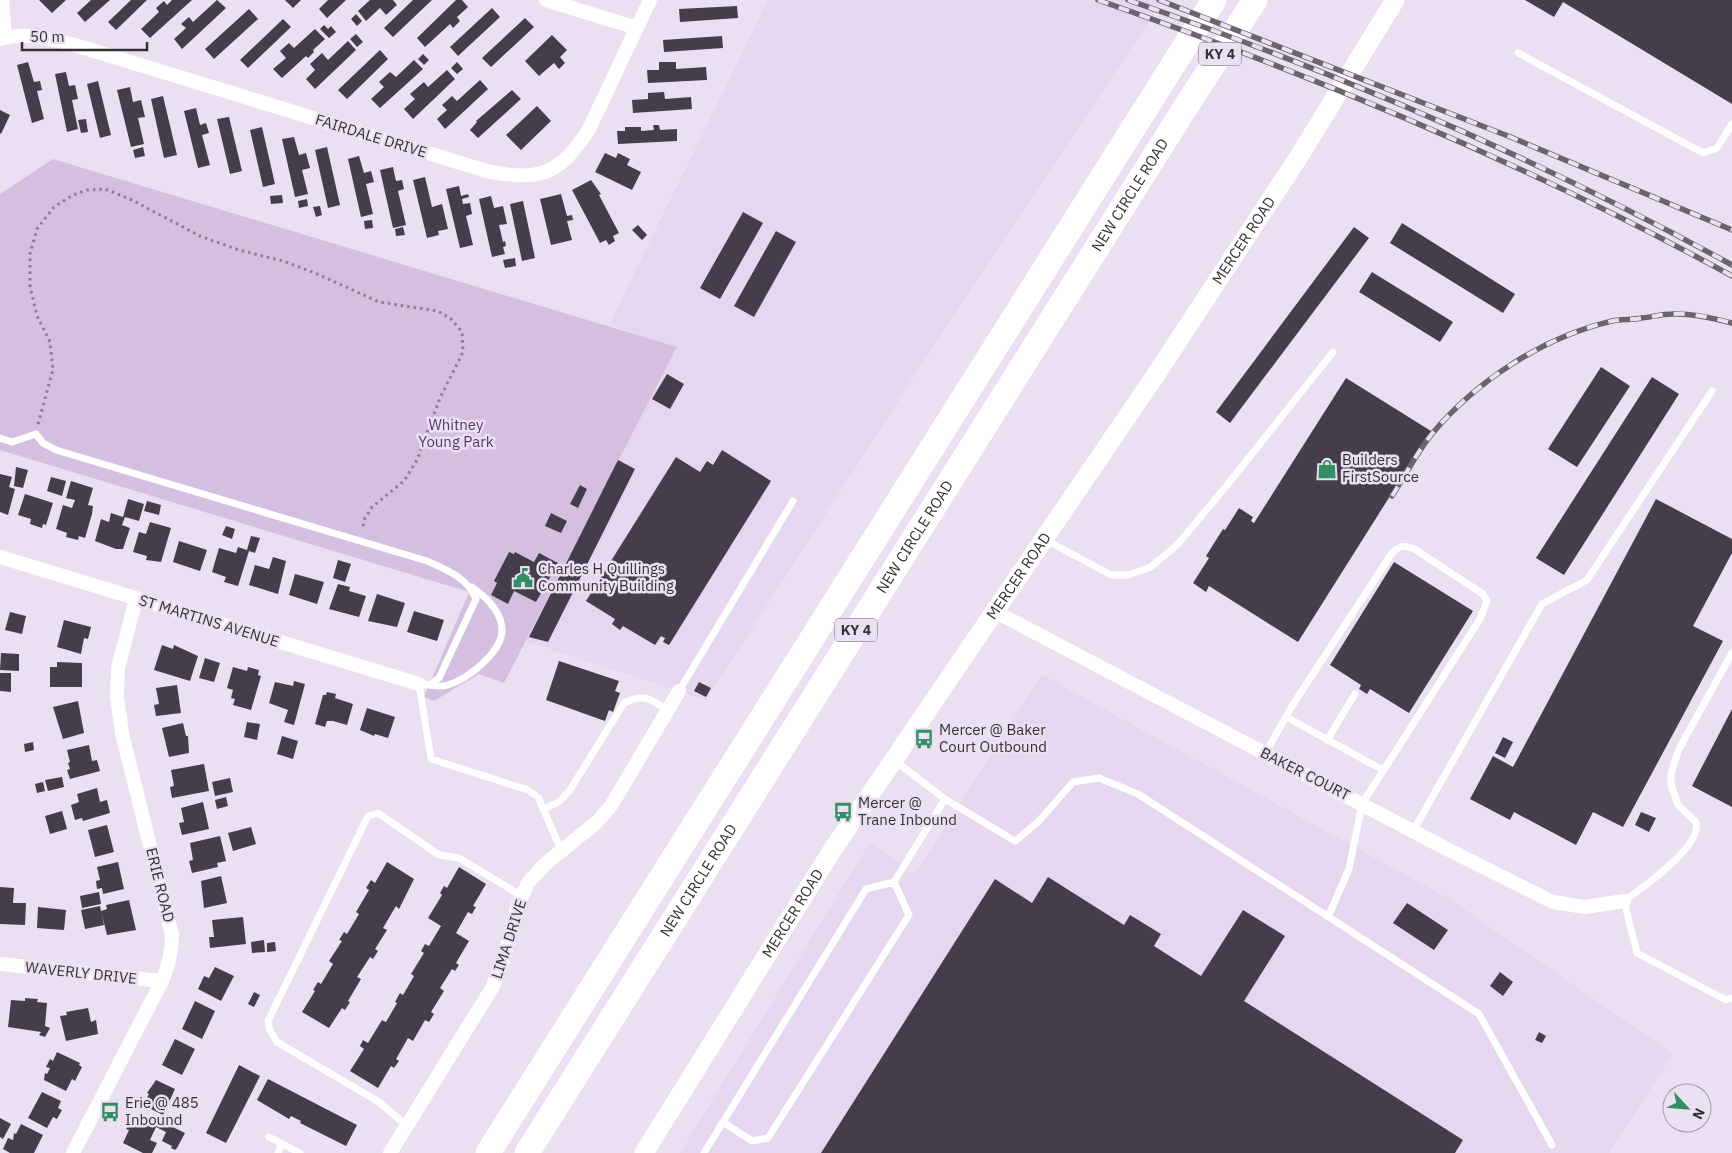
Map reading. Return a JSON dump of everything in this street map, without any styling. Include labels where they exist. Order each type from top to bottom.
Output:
[{"type":"highway","name":"KY 4","points":[[488,1153],[1214,0]]},
{"type":"highway","name":"NEW CIRCLE ROAD","points":[[528,1153],[1185,108],[1255,0]]},
{"type":"street","points":[[2,0],[3,38]]},
{"type":"street","points":[[546,0],[637,28]]},
{"type":"street","name":"FAIRDALE DRIVE","points":[[3,38],[34,35],[78,46],[490,172],[517,177],[548,172],[562,163],[576,149],[589,129],[650,0]]},
{"type":"street","name":"MERCER ROAD","points":[[644,1153],[831,852],[1157,373],[1298,158],[1395,0]]},
{"type":"street","name":"ST MARTINS AVENUE","points":[[0,558],[424,684]]},
{"type":"street","name":"ERIE ROAD","points":[[73,1153],[170,963],[172,934],[122,733],[117,697],[118,668],[136,599]]},
{"type":"street","name":"BAKER COURT","points":[[994,611],[1265,754],[1553,902],[1585,907],[1624,902]]},
{"type":"street","name":"LIMA DRIVE","points":[[390,1153],[492,988],[528,883],[544,865],[598,822],[611,806],[679,691]]},
{"type":"street","name":"WAVERLY DRIVE","points":[[0,964],[162,981]]},
{"type":"lane","points":[[1518,53],[1703,153],[1717,148],[1732,124]]},
{"type":"lane","points":[[1043,538],[1111,575],[1128,575],[1152,567],[1178,544],[1333,352]]},
{"type":"lane","points":[[1413,831],[1542,604],[1587,580],[1712,391]]},
{"type":"lane","points":[[0,438],[12,442],[36,434],[43,442],[56,450],[427,562],[451,572],[483,595],[498,613],[502,631],[490,659],[481,666],[447,686],[424,684]]},
{"type":"lane","points":[[679,691],[793,501]]},
{"type":"lane","points":[[1265,754],[1286,717],[1392,553],[1398,547],[1406,545],[1416,550],[1483,594],[1486,608],[1362,804],[1349,869],[1328,917]]},
{"type":"lane","points":[[424,684],[439,678],[476,599],[472,587]]},
{"type":"lane","points":[[1732,653],[1679,749],[1671,773],[1674,797],[1682,810],[1696,822],[1696,832],[1683,854],[1624,902],[1637,952],[1726,1000],[1732,998]]},
{"type":"lane","points":[[424,684],[431,759],[528,790],[538,797],[545,809],[562,852]]},
{"type":"lane","points":[[1327,740],[1355,694]]},
{"type":"lane","points":[[545,809],[560,801],[570,790],[624,703],[638,696],[651,699],[668,710]]},
{"type":"lane","points":[[1286,717],[1383,770]]},
{"type":"lane","points":[[894,760],[945,799],[1015,841],[1038,822],[1073,782],[1099,778],[1138,794],[1479,1014],[1552,1145]]},
{"type":"lane","points":[[704,1153],[866,889],[894,882],[945,799]]},
{"type":"lane","points":[[407,1126],[379,1102],[277,1042],[270,1030],[268,1021],[368,816],[378,813],[439,855],[459,858],[522,896]]},
{"type":"lane","points":[[723,1122],[752,1141],[768,1138],[909,914],[894,882]]},
{"type":"lane","points":[[269,1137],[300,1153]]},
{"type":"lane","points":[[278,1153],[282,1144]]},
{"type":"path","points":[[36,434],[53,370],[50,342],[37,316],[30,286],[30,254],[37,229],[54,207],[73,195],[87,190],[105,189],[132,200],[200,236],[239,250],[283,261],[315,272],[379,302],[438,312],[451,318],[462,332],[464,352],[440,398],[417,460],[404,481],[372,507],[365,518],[359,541]]},
{"type":"shaded area","points":[[768,0],[1163,0],[942,333],[706,700],[525,641],[677,348],[609,325]]},
{"type":"shaded area","points":[[1042,675],[1451,900],[1673,1054],[1609,1153],[680,1153],[870,842],[915,874]]},
{"type":"green space","name":"Whitney Young Park","points":[[53,159],[677,347],[504,683],[479,674],[434,701],[424,697],[469,592],[0,450],[0,194]]},
{"type":"building","points":[[39,0],[66,0],[52,13]]},
{"type":"building","points":[[91,0],[110,0],[85,22],[77,13]]},
{"type":"building","points":[[131,0],[147,0],[116,30],[108,22]]},
{"type":"building","points":[[172,0],[192,0],[150,38],[141,29],[159,12],[156,8],[164,1],[167,5]]},
{"type":"building","points":[[217,0],[226,8],[182,49],[174,39],[186,28],[181,24],[189,17],[193,22]]},
{"type":"building","points":[[285,0],[301,0],[293,8]]},
{"type":"building","points":[[328,0],[346,0],[327,18],[319,9]]},
{"type":"building","points":[[370,0],[393,0],[397,5],[386,15],[380,8],[366,21],[358,11]]},
{"type":"building","points":[[413,0],[432,0],[393,37],[384,28]]},
{"type":"building","points":[[456,0],[462,0],[468,7],[457,17],[460,21],[453,28],[450,24],[425,47],[417,38]]},
{"type":"building","points":[[1525,0],[1732,0],[1732,104],[1563,2],[1554,17]]},
{"type":"building","points":[[737,6],[738,18],[680,22],[679,9]]},
{"type":"building","points":[[492,8],[500,17],[458,56],[450,47]]},
{"type":"building","points":[[249,9],[258,19],[214,59],[205,49]]},
{"type":"building","points":[[356,14],[362,21],[357,26],[351,19]]},
{"type":"building","points":[[525,18],[534,27],[491,67],[482,58]]},
{"type":"building","points":[[283,19],[291,27],[248,68],[240,60]]},
{"type":"building","points":[[324,25],[328,29],[331,26],[336,32],[329,38],[320,29]]},
{"type":"building","points":[[315,29],[325,39],[313,50],[314,52],[308,58],[306,56],[282,78],[273,69],[286,58],[280,51],[289,43],[294,48]]},
{"type":"building","points":[[356,34],[363,42],[357,47],[350,39]]},
{"type":"building","points":[[552,35],[567,50],[560,57],[565,63],[559,69],[554,63],[539,76],[525,61]]},
{"type":"building","points":[[722,36],[723,48],[664,52],[663,40]]},
{"type":"building","points":[[348,41],[356,50],[315,89],[306,79],[315,70],[310,64],[322,53],[328,60]]},
{"type":"building","points":[[380,50],[388,59],[347,99],[338,90]]},
{"type":"building","points":[[423,54],[429,60],[424,65],[418,59]]},
{"type":"building","points":[[414,60],[423,69],[380,108],[371,99],[384,87],[379,82],[390,72],[396,77]]},
{"type":"building","points":[[28,62],[34,82],[40,81],[42,90],[37,91],[44,119],[32,123],[17,65]]},
{"type":"building","points":[[457,62],[463,69],[457,74],[451,68]]},
{"type":"building","points":[[659,62],[676,62],[676,69],[706,67],[707,80],[648,83],[647,70],[659,70]]},
{"type":"building","points":[[447,70],[455,79],[413,119],[404,109],[415,99],[410,94],[424,82],[428,87]]},
{"type":"building","points":[[66,72],[69,86],[75,85],[78,99],[72,100],[78,129],[67,132],[55,74]]},
{"type":"building","points":[[480,80],[488,89],[445,129],[437,119],[447,110],[442,105],[452,96],[457,101]]},
{"type":"building","points":[[98,81],[111,135],[100,138],[87,84]]},
{"type":"building","points":[[130,87],[133,102],[141,100],[145,117],[138,118],[144,144],[131,147],[117,90]]},
{"type":"building","points":[[512,90],[521,99],[478,138],[470,130],[476,121]]},
{"type":"building","points":[[664,92],[665,99],[691,97],[692,109],[633,113],[632,100],[648,99],[648,93]]},
{"type":"building","points":[[163,96],[177,155],[164,158],[151,99]]},
{"type":"building","points":[[537,106],[551,121],[521,150],[506,135]]},
{"type":"building","points":[[196,108],[200,125],[206,123],[209,133],[202,135],[210,165],[198,168],[184,111]]},
{"type":"building","points":[[0,110],[10,115],[1,134],[0,133]]},
{"type":"building","points":[[229,117],[242,171],[230,174],[217,119]]},
{"type":"building","points":[[86,119],[88,132],[81,133],[78,120]]},
{"type":"building","points":[[653,125],[659,125],[660,130],[677,129],[677,141],[618,144],[617,131],[625,131],[625,127],[641,127],[641,131],[654,130]]},
{"type":"building","points":[[262,127],[275,184],[263,187],[250,130]]},
{"type":"building","points":[[294,137],[299,155],[306,153],[310,168],[302,170],[308,194],[295,197],[282,139]]},
{"type":"building","points":[[143,147],[145,156],[135,158],[133,150]]},
{"type":"building","points":[[327,147],[340,205],[328,208],[315,150]]},
{"type":"building","points":[[605,153],[616,158],[618,153],[630,159],[627,165],[641,172],[632,190],[595,172]]},
{"type":"building","points":[[359,156],[364,173],[371,171],[374,182],[366,184],[373,214],[361,217],[348,159]]},
{"type":"building","points":[[393,167],[396,181],[402,180],[404,189],[398,191],[406,225],[393,228],[380,170]]},
{"type":"building","points":[[425,177],[432,207],[442,204],[448,229],[438,231],[439,235],[427,238],[413,180]]},
{"type":"building","points":[[591,180],[601,194],[599,195],[619,233],[613,236],[615,241],[609,245],[606,240],[600,243],[572,190]]},
{"type":"building","points":[[459,186],[461,196],[468,194],[469,197],[462,199],[463,204],[470,203],[472,214],[466,216],[473,245],[460,248],[446,189]]},
{"type":"building","points":[[561,194],[567,216],[572,215],[573,220],[567,221],[572,240],[551,245],[540,199]]},
{"type":"building","points":[[282,195],[283,203],[271,204],[270,196]]},
{"type":"building","points":[[491,196],[494,208],[503,206],[507,224],[499,225],[503,242],[505,241],[506,246],[503,247],[505,254],[492,257],[479,199]]},
{"type":"building","points":[[307,199],[308,206],[299,208],[298,201]]},
{"type":"building","points":[[523,201],[535,258],[522,261],[510,204]]},
{"type":"building","points":[[320,206],[322,215],[316,217],[313,207]]},
{"type":"building","points":[[743,212],[763,223],[720,299],[700,288]]},
{"type":"building","points":[[372,220],[373,228],[365,229],[364,221]]},
{"type":"building","points":[[1402,223],[1515,294],[1503,313],[1390,243]]},
{"type":"building","points":[[638,225],[647,235],[642,240],[632,230]]},
{"type":"building","points":[[403,227],[405,235],[396,236],[395,229]]},
{"type":"building","points":[[1354,227],[1369,238],[1230,423],[1216,412]]},
{"type":"building","points":[[776,231],[796,242],[754,317],[734,306]]},
{"type":"building","points":[[515,258],[516,266],[505,268],[503,260]]},
{"type":"building","points":[[1372,272],[1453,322],[1440,342],[1359,292]]},
{"type":"building","points":[[1601,367],[1630,386],[1577,467],[1548,449]]},
{"type":"building","points":[[667,374],[684,384],[670,409],[652,399]]},
{"type":"building","points":[[1652,377],[1679,394],[1564,575],[1536,558]]},
{"type":"building","points":[[1346,378],[1431,431],[1298,642],[1209,586],[1206,592],[1193,583],[1209,558],[1206,556],[1239,508],[1253,517],[1251,521],[1254,523]]},
{"type":"building","points":[[722,450],[771,481],[669,645],[663,642],[665,638],[661,636],[655,645],[623,626],[620,630],[612,624],[615,619],[586,601],[676,457],[700,472],[707,461],[713,465]]},
{"type":"building","points":[[618,460],[635,469],[548,642],[529,637]]},
{"type":"building","points":[[16,467],[28,470],[23,488],[14,486]]},
{"type":"building","points":[[0,474],[12,477],[9,487],[15,489],[8,515],[0,512]]},
{"type":"building","points":[[51,477],[66,481],[62,496],[47,491]]},
{"type":"building","points":[[71,481],[93,488],[88,505],[93,506],[92,514],[85,538],[79,536],[78,540],[66,537],[67,533],[56,529],[63,505],[72,508],[75,500],[66,498]]},
{"type":"building","points":[[580,485],[587,489],[578,508],[570,504]]},
{"type":"building","points":[[25,494],[53,503],[46,525],[43,524],[42,528],[30,524],[31,519],[18,515]]},
{"type":"building","points":[[128,499],[144,504],[139,521],[125,517],[122,525],[130,528],[123,549],[116,549],[95,541],[101,519],[109,522],[111,513],[123,517]]},
{"type":"building","points":[[1656,499],[1732,539],[1732,553],[1693,626],[1723,641],[1623,827],[1593,812],[1576,845],[1514,812],[1510,820],[1470,799],[1493,756],[1513,767]]},
{"type":"building","points":[[147,501],[161,505],[159,515],[144,511]]},
{"type":"building","points":[[551,513],[567,521],[561,533],[545,526]]},
{"type":"building","points":[[150,522],[171,528],[161,562],[146,560],[147,556],[133,552],[139,532],[146,534]]},
{"type":"building","points":[[226,526],[235,529],[232,539],[222,535]]},
{"type":"building","points":[[251,536],[260,538],[255,553],[249,551],[238,586],[224,582],[226,577],[212,572],[219,548],[236,553],[238,547],[247,550]]},
{"type":"building","points":[[179,541],[207,550],[200,571],[173,562]]},
{"type":"building","points":[[509,552],[514,554],[515,552],[534,562],[539,553],[558,563],[536,602],[514,591],[508,604],[491,595],[497,583],[494,581]]},
{"type":"building","points":[[273,557],[286,561],[278,594],[249,585],[255,565],[269,569]]},
{"type":"building","points":[[338,560],[351,564],[345,582],[333,578]]},
{"type":"building","points":[[1394,562],[1473,611],[1409,713],[1370,689],[1367,694],[1359,689],[1361,685],[1330,665]]},
{"type":"building","points":[[295,574],[324,582],[317,604],[289,595]]},
{"type":"building","points":[[338,584],[350,587],[349,591],[366,596],[359,617],[329,609]]},
{"type":"building","points":[[377,594],[405,603],[397,627],[368,621]]},
{"type":"building","points":[[414,611],[444,620],[437,641],[407,632]]},
{"type":"building","points":[[10,612],[26,616],[22,634],[5,630]]},
{"type":"building","points":[[64,620],[91,627],[88,639],[84,638],[81,654],[57,647]]},
{"type":"building","points":[[162,645],[173,649],[174,645],[198,656],[190,681],[154,670]]},
{"type":"building","points":[[1,653],[19,654],[19,671],[0,670]]},
{"type":"building","points":[[205,658],[220,663],[214,682],[199,678]]},
{"type":"building","points":[[559,661],[619,681],[615,691],[620,693],[613,712],[609,710],[605,721],[546,700]]},
{"type":"building","points":[[57,662],[82,663],[82,687],[50,687],[50,667],[57,667]]},
{"type":"building","points":[[233,667],[247,671],[248,667],[259,670],[258,675],[261,676],[251,710],[233,705],[235,699],[231,698],[233,690],[227,688]]},
{"type":"building","points":[[0,673],[11,673],[11,692],[0,691]]},
{"type":"building","points":[[294,681],[305,684],[294,725],[284,722],[288,710],[269,703],[275,682],[293,686]]},
{"type":"building","points":[[699,682],[711,688],[706,697],[694,691]]},
{"type":"building","points":[[177,685],[181,713],[156,716],[154,705],[159,704],[156,688]]},
{"type":"building","points":[[327,692],[336,694],[335,698],[353,704],[347,725],[333,721],[327,721],[325,727],[315,724],[323,695],[326,695]]},
{"type":"building","points":[[78,701],[84,733],[63,739],[53,707]]},
{"type":"building","points":[[367,708],[395,717],[388,738],[375,734],[374,736],[360,730]]},
{"type":"building","points":[[1732,709],[1732,807],[1692,786]]},
{"type":"building","points":[[247,722],[260,724],[257,740],[244,737]]},
{"type":"building","points":[[183,723],[186,736],[188,736],[189,753],[169,757],[162,728]]},
{"type":"building","points":[[282,736],[298,741],[293,759],[277,754]]},
{"type":"building","points":[[1503,737],[1513,742],[1505,758],[1495,753]]},
{"type":"building","points":[[33,742],[34,750],[25,752],[24,744]]},
{"type":"building","points":[[89,745],[92,761],[97,760],[100,771],[70,779],[67,770],[70,769],[68,763],[70,762],[67,750]]},
{"type":"building","points":[[204,764],[209,791],[172,798],[170,787],[174,786],[171,770]]},
{"type":"building","points":[[62,777],[64,787],[48,791],[45,780]]},
{"type":"building","points":[[230,778],[233,792],[215,796],[212,782]]},
{"type":"building","points":[[43,782],[45,791],[37,793],[35,784]]},
{"type":"building","points":[[97,788],[100,802],[107,800],[110,813],[83,821],[82,818],[75,820],[71,805],[79,802],[77,794]]},
{"type":"building","points":[[226,797],[228,806],[217,809],[215,800]]},
{"type":"building","points":[[203,802],[209,829],[182,835],[179,823],[184,822],[181,808]]},
{"type":"building","points":[[62,811],[67,829],[50,834],[45,816]]},
{"type":"building","points":[[1641,812],[1656,818],[1649,832],[1635,825]]},
{"type":"building","points":[[107,825],[114,852],[95,857],[88,830]]},
{"type":"building","points":[[251,827],[256,844],[233,851],[228,833]]},
{"type":"building","points":[[220,836],[226,861],[217,863],[218,867],[192,873],[189,861],[193,860],[190,843]]},
{"type":"building","points":[[118,862],[124,889],[103,894],[102,888],[97,889],[96,881],[100,880],[97,867]]},
{"type":"building","points":[[387,862],[414,879],[399,909],[396,906],[383,928],[387,930],[375,949],[378,951],[373,959],[370,957],[357,977],[361,979],[348,1001],[350,1002],[345,1010],[342,1008],[329,1028],[302,1012],[315,991],[313,990],[318,982],[321,984],[333,964],[329,961],[342,941],[339,940],[344,932],[347,934],[359,914],[356,912],[369,890],[366,888],[371,880],[375,883]]},
{"type":"building","points":[[459,867],[486,884],[473,906],[476,907],[472,914],[468,912],[456,933],[469,941],[456,963],[459,965],[455,971],[452,969],[440,988],[444,991],[431,1012],[434,1014],[429,1022],[425,1020],[413,1041],[408,1038],[396,1059],[399,1061],[394,1068],[391,1066],[378,1088],[350,1071],[364,1049],[360,1046],[363,1040],[368,1043],[382,1020],[386,1022],[397,1003],[395,1002],[400,993],[403,995],[414,976],[411,974],[424,953],[421,951],[425,944],[429,946],[441,926],[428,918],[442,895],[440,893],[444,886],[447,888]]},
{"type":"building","points":[[221,876],[227,903],[204,908],[201,881]]},
{"type":"building","points":[[1048,877],[1124,925],[1130,915],[1161,934],[1154,946],[1201,976],[1243,910],[1285,936],[1244,1001],[1463,1140],[1455,1153],[821,1153],[995,879],[1032,903]]},
{"type":"building","points":[[0,887],[14,888],[13,903],[26,903],[25,925],[0,924]]},
{"type":"building","points":[[99,892],[101,904],[82,908],[80,896]]},
{"type":"building","points":[[129,900],[136,930],[107,935],[101,911],[107,909],[106,905]]},
{"type":"building","points":[[1407,903],[1448,930],[1434,950],[1393,923]]},
{"type":"building","points":[[100,906],[104,925],[85,929],[81,910]]},
{"type":"building","points":[[38,907],[66,910],[64,930],[37,928]]},
{"type":"building","points":[[243,917],[246,944],[210,948],[209,937],[214,937],[212,920]]},
{"type":"building","points":[[264,940],[265,952],[252,953],[251,942]]},
{"type":"building","points":[[275,942],[276,951],[267,952],[267,943]]},
{"type":"building","points":[[215,967],[234,976],[221,1001],[198,989],[204,976],[209,978]]},
{"type":"building","points":[[1500,972],[1513,982],[1503,996],[1490,986]]},
{"type":"building","points":[[254,992],[260,995],[254,1007],[248,1004]]},
{"type":"building","points":[[25,998],[38,999],[37,1002],[47,1003],[45,1026],[50,1028],[45,1037],[39,1035],[41,1032],[8,1027],[11,1000],[25,1001]]},
{"type":"building","points":[[195,1001],[215,1011],[202,1039],[182,1029]]},
{"type":"building","points":[[88,1008],[91,1022],[96,1020],[98,1034],[66,1041],[60,1016],[67,1015],[66,1012]]},
{"type":"building","points":[[1539,1032],[1546,1036],[1542,1043],[1535,1040]]},
{"type":"building","points":[[175,1039],[195,1049],[182,1075],[162,1065]]},
{"type":"building","points":[[57,1052],[80,1063],[79,1065],[82,1067],[75,1081],[72,1079],[66,1091],[44,1080],[45,1073],[47,1074],[50,1068],[46,1067],[50,1059],[53,1061]]},
{"type":"building","points":[[239,1065],[260,1076],[226,1143],[206,1133]]},
{"type":"building","points":[[268,1079],[357,1125],[346,1146],[300,1123],[301,1121],[291,1116],[289,1119],[257,1100]]},
{"type":"building","points":[[156,1080],[175,1089],[163,1115],[143,1105],[149,1094],[147,1093]]},
{"type":"building","points":[[42,1092],[61,1101],[58,1108],[62,1110],[57,1119],[53,1117],[47,1128],[28,1118]]},
{"type":"building","points":[[136,1117],[153,1125],[156,1119],[185,1133],[175,1150],[171,1148],[172,1146],[162,1141],[166,1132],[156,1127],[150,1140],[157,1143],[152,1153],[143,1153],[123,1143],[129,1130],[126,1129],[129,1125],[131,1126]]},
{"type":"building","points":[[0,1118],[11,1124],[3,1139],[0,1137]]},
{"type":"building","points":[[21,1124],[43,1135],[34,1153],[10,1153],[3,1149],[8,1138],[13,1140],[14,1133],[16,1134]]},
{"type":"railway","points":[[1098,0],[1261,60],[1421,125],[1578,197],[1656,235],[1732,276]]},
{"type":"railway","points":[[1128,0],[1283,57],[1436,120],[1586,189],[1732,265]]},
{"type":"railway","points":[[1159,0],[1508,136],[1732,230]]},
{"type":"railway","points":[[1392,496],[1415,457],[1449,415],[1490,379],[1536,350],[1586,328],[1615,320],[1638,319],[1664,314],[1687,314],[1732,323]]},
{"type":"place","name":"Builders FirstSource","points":[[1327,469]]},
{"type":"place","name":"Charles H Quillings Community Building","points":[[523,578]]},
{"type":"place","name":"Mercer @ Baker Court Outbound","points":[[924,739]]},
{"type":"place","name":"Mercer @ Trane Inbound","points":[[843,812]]},
{"type":"place","name":"Erie @ 485 Inbound","points":[[110,1112]]}]
